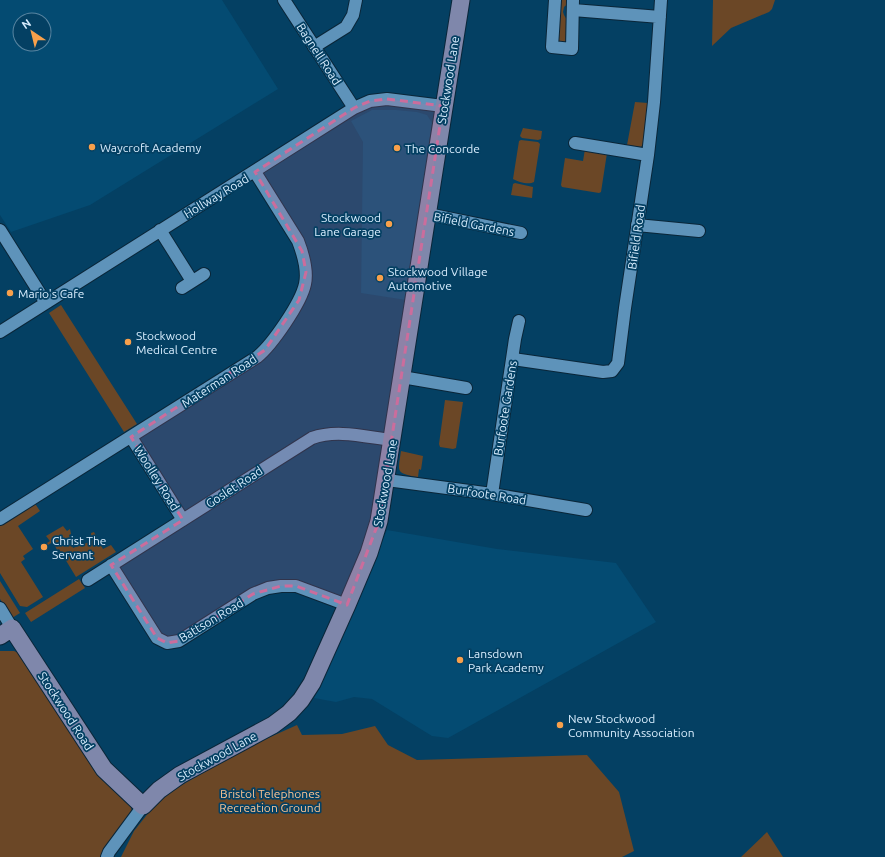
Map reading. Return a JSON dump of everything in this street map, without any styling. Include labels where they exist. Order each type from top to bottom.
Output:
[{"type":"street","name":"Bagnell Road","points":[[284,0],[354,108]]},
{"type":"street","points":[[314,47],[346,27],[353,15],[356,0]]},
{"type":"street","name":"Stockwood Lane","points":[[106,857],[108,852],[143,806],[159,790],[180,776],[273,725],[289,713],[301,700],[312,683],[369,554],[379,521],[386,480],[460,0]]},
{"type":"street","points":[[555,0],[552,47],[572,49],[573,5],[660,17]]},
{"type":"street","name":"Bifield Road","points":[[512,359],[603,372],[612,371],[618,363],[648,155],[654,102],[661,0]]},
{"type":"street","name":"Hollway Road","points":[[0,332],[354,108],[370,101],[387,99],[443,106]]},
{"type":"street","points":[[574,143],[648,155]]},
{"type":"street","name":"Materman Road","points":[[0,519],[257,357],[271,344],[299,300],[305,284],[306,272],[302,251],[298,241],[255,172]]},
{"type":"street","name":"Bifield Gardens","points":[[428,214],[521,233]]},
{"type":"street","points":[[637,225],[699,231]]},
{"type":"street","points":[[160,230],[192,281]]},
{"type":"street","points":[[1,235],[46,303]]},
{"type":"street","points":[[182,288],[204,274]]},
{"type":"street","name":"Burfoote Gardens","points":[[492,494],[519,321]]},
{"type":"street","points":[[402,377],[466,388]]},
{"type":"street","name":"Goslet Road","points":[[88,580],[312,438],[335,434],[392,440]]},
{"type":"street","name":"Woolley Road","points":[[131,437],[183,520]]},
{"type":"street","name":"Burfoote Road","points":[[386,480],[492,494],[586,510]]},
{"type":"street","name":"Battson Road","points":[[111,565],[157,638],[167,643],[179,641],[253,594],[268,588],[296,586],[347,605]]},
{"type":"street","name":"Stockwood Road","points":[[0,608],[6,632],[104,769],[118,784],[143,806]]},
{"type":"highlighted area","points":[[387,99],[443,106],[379,521],[347,605],[296,586],[281,586],[253,594],[179,641],[167,643],[157,638],[111,565],[183,520],[131,437],[265,350],[299,300],[306,272],[302,251],[255,172],[354,108],[370,101]]},
{"type":"shaded area","name":"Waycroft Academy","points":[[0,0],[222,0],[278,89],[90,205],[11,232],[0,215]]},
{"type":"shaded area","points":[[372,110],[417,112],[427,115],[432,123],[406,300],[361,293],[363,142],[351,121]]},
{"type":"shaded area","name":"Lansdown Park Academy","points":[[387,530],[497,549],[616,563],[656,622],[448,738],[432,736],[372,699],[354,697],[336,702],[314,698]]},
{"type":"green space","points":[[558,0],[572,0],[564,7],[563,12],[567,20],[568,43],[558,43]]},
{"type":"green space","points":[[713,0],[775,0],[772,9],[769,12],[731,28],[712,46]]},
{"type":"green space","points":[[635,102],[648,103],[643,144],[641,147],[627,145]]},
{"type":"green space","points":[[523,128],[542,131],[541,139],[522,138],[520,136]]},
{"type":"green space","points":[[519,141],[538,142],[540,144],[534,182],[532,183],[524,183],[513,179]]},
{"type":"green space","points":[[585,149],[607,153],[601,192],[599,193],[562,187],[561,185],[565,158],[583,161]]},
{"type":"green space","points":[[515,183],[533,187],[532,198],[511,195],[513,184]]},
{"type":"green space","points":[[61,305],[137,424],[124,432],[49,313]]},
{"type":"green space","points":[[445,400],[463,402],[456,448],[453,449],[440,447],[439,444]]},
{"type":"green space","points":[[401,451],[423,456],[421,470],[419,469],[418,477],[402,473],[400,470],[399,463]]},
{"type":"green space","points":[[34,502],[40,511],[18,526],[33,549],[23,556],[25,559],[21,562],[43,597],[27,607],[20,606],[0,573],[0,526]]},
{"type":"green space","points":[[63,526],[67,531],[70,529],[71,534],[69,535],[73,548],[92,541],[91,533],[94,532],[103,549],[111,545],[116,552],[76,577],[59,549],[57,550],[53,542],[48,545],[47,543],[50,541],[46,536]]},
{"type":"green space","points":[[79,579],[85,588],[31,622],[25,613]]},
{"type":"green space","points":[[0,581],[20,613],[12,618],[0,599]]},
{"type":"green space","points":[[0,651],[14,651],[21,654],[129,801],[132,811],[100,857],[0,857]]},
{"type":"green space","name":"Bristol Telephones Recreation Ground","points":[[297,725],[302,735],[342,734],[375,726],[388,745],[417,760],[587,755],[619,792],[634,851],[622,857],[121,857],[134,831],[161,797],[248,747]]},
{"type":"green space","points":[[767,832],[783,857],[741,857]]},
{"type":"place","name":"Waycroft Academy","points":[[92,147]]},
{"type":"place","name":"The Concorde","points":[[397,148]]},
{"type":"place","name":"Stockwood Lane Garage","points":[[389,224]]},
{"type":"place","name":"Stockwood Village Automotive","points":[[380,278]]},
{"type":"place","name":"Mario's Cafe","points":[[10,293]]},
{"type":"place","name":"Stockwood Medical Centre","points":[[128,342]]},
{"type":"place","name":"Christ The Servant","points":[[44,547]]},
{"type":"place","name":"Lansdown Park Academy","points":[[460,660]]},
{"type":"place","name":"New Stockwood Community Association","points":[[560,725]]}]
